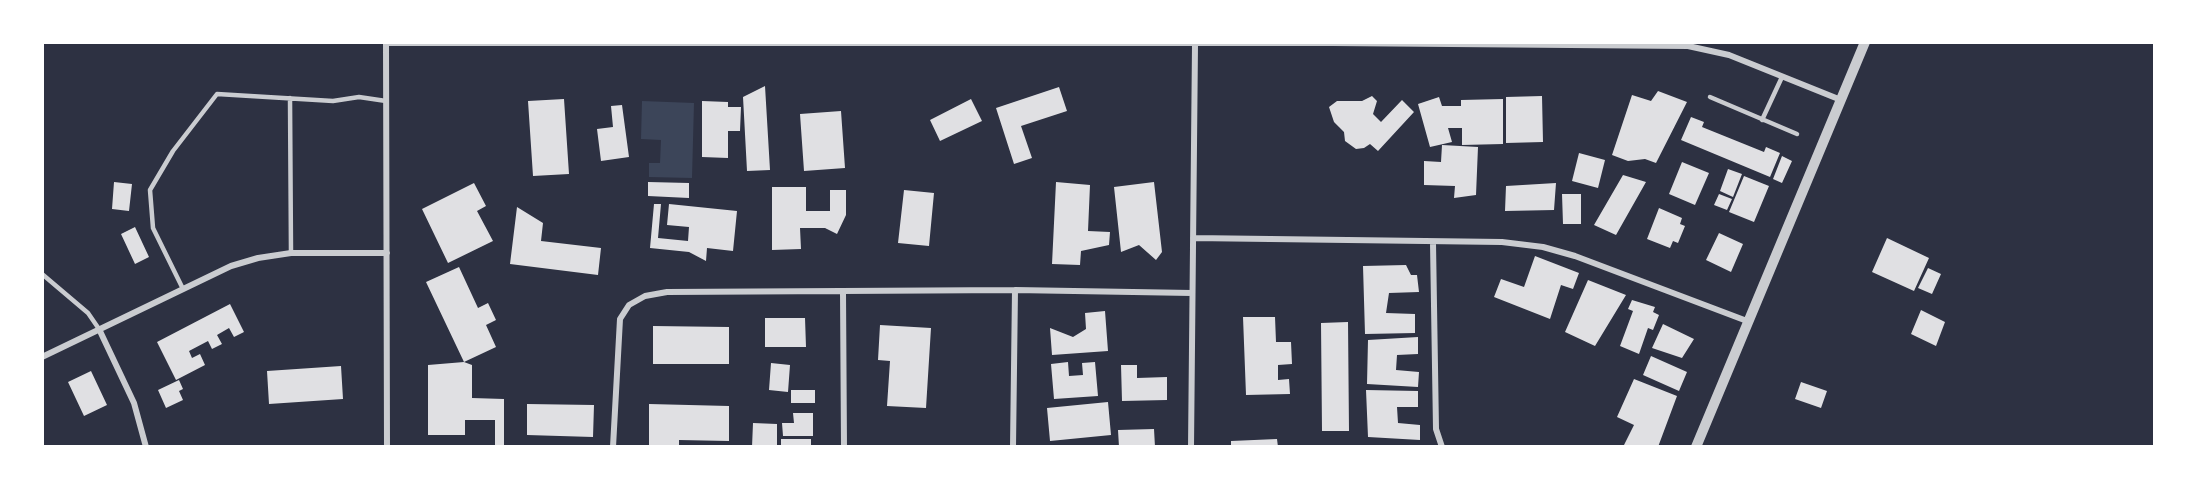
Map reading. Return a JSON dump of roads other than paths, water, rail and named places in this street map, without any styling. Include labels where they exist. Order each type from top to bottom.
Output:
[{"type":"street","points":[[387,447],[386,43],[1195,45],[1333,42],[1688,46],[1710,49],[1841,100]]},
{"type":"street","points":[[1696,447],[1866,42]]},
{"type":"street","points":[[1191,447],[1195,45]]},
{"type":"street","points":[[1193,238],[1433,243],[1502,242],[1543,247],[1575,256],[1747,321]]},
{"type":"street","points":[[1433,243],[1436,429],[1442,447]]},
{"type":"street","points":[[42,357],[231,266],[258,258],[291,253],[387,253]]},
{"type":"street","points":[[613,447],[620,319],[634,300],[667,292],[1015,290],[1192,293]]},
{"type":"street","points":[[1013,447],[1015,290]]},
{"type":"street","points":[[843,292],[844,447]]},
{"type":"street","points":[[99,329],[134,403],[146,447]]},
{"type":"lane","points":[[1762,120],[1782,77]]},
{"type":"lane","points":[[183,289],[153,228],[150,190],[173,151],[217,94],[333,100],[359,98],[386,101]]},
{"type":"lane","points":[[1710,97],[1797,134]]},
{"type":"lane","points":[[290,98],[291,253]]},
{"type":"lane","points":[[42,274],[88,313],[99,329]]}]
